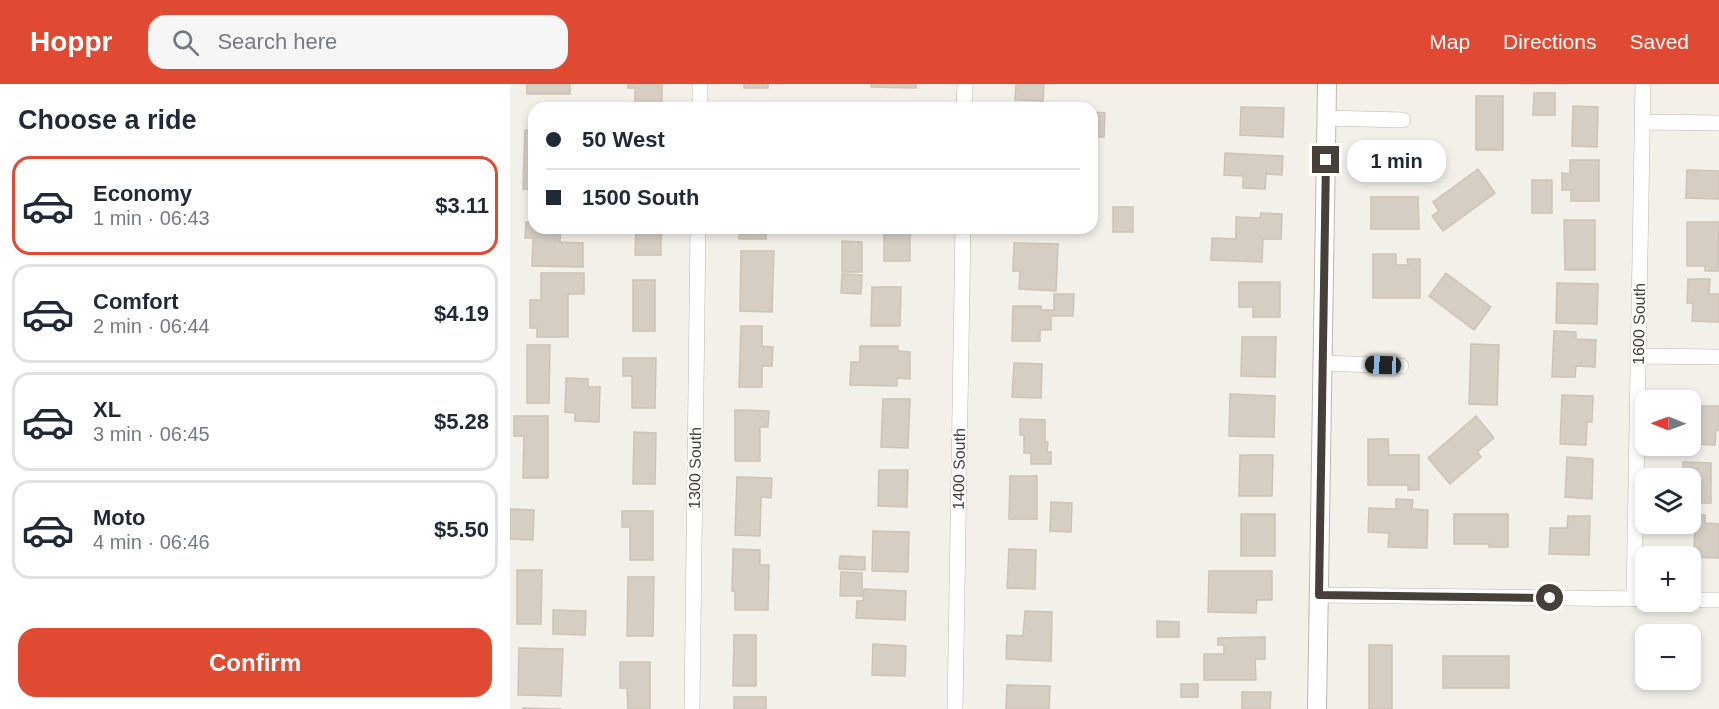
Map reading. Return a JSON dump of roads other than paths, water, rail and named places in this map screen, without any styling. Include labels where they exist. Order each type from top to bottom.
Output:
[{"type":"street","points":[[700,84],[700,102]]},
{"type":"street","points":[[964,102],[965,84]]},
{"type":"street","points":[[1317,709],[1327,84]]},
{"type":"street","name":"1600 South","points":[[1640,546],[1638,356],[1643,84]]},
{"type":"street","points":[[1326,118],[1403,120]]},
{"type":"street","points":[[1642,122],[1719,123]]},
{"type":"street","name":"1300 South","points":[[692,709],[698,234]]},
{"type":"street","name":"1400 South","points":[[955,709],[963,234]]},
{"type":"street","points":[[1638,356],[1719,357]]},
{"type":"street","points":[[1323,363],[1401,366]]},
{"type":"street","points":[[1319,595],[1635,599]]},
{"type":"street","points":[[1701,600],[1719,600]]}]
